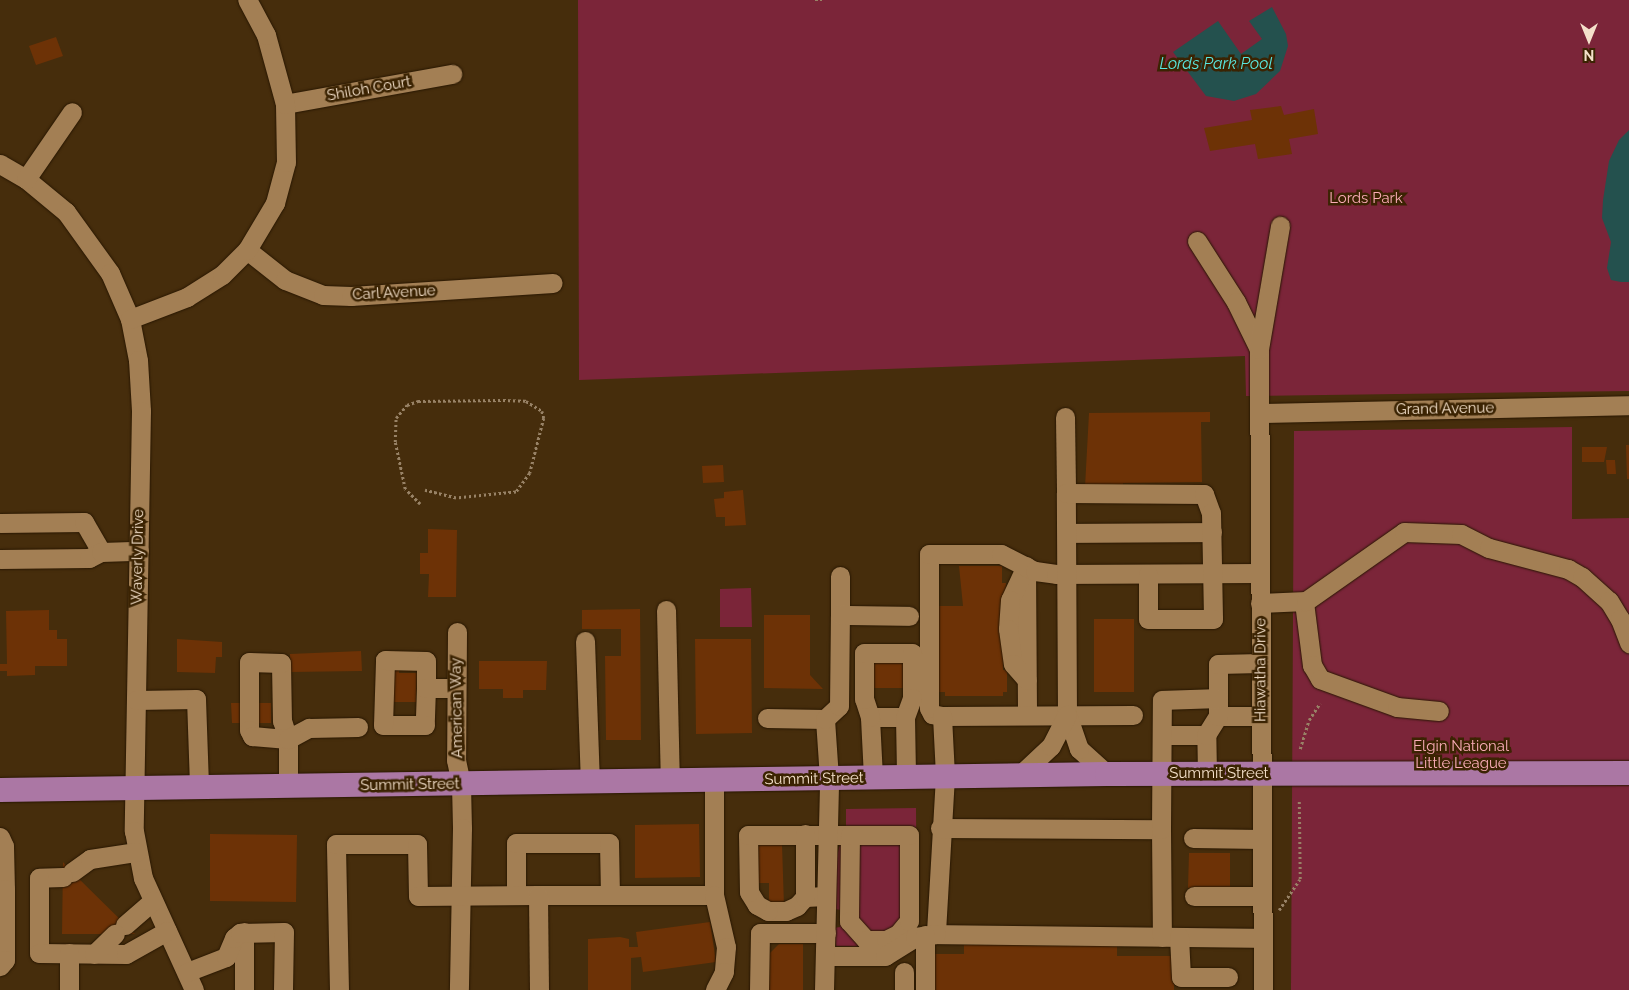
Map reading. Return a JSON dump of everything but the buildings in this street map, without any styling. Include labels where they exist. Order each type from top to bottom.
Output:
[{"type":"main road","name":"Summit Street","points":[[0,790],[906,776],[1629,773]]},
{"type":"street","points":[[130,319],[187,297],[208,285],[247,250],[264,224],[282,184],[286,153],[285,104],[266,35],[247,0]]},
{"type":"street","name":"Shiloh Court","points":[[285,104],[452,74]]},
{"type":"street","points":[[26,179],[72,112]]},
{"type":"street","name":"Waverly Drive","points":[[0,164],[26,179],[66,212],[89,240],[110,273],[130,319],[140,385],[136,700],[137,788],[133,822],[136,852],[153,901],[194,990]]},
{"type":"street","name":"Hiawatha Drive","points":[[1263,990],[1260,774],[1261,413],[1259,349],[1280,226]]},
{"type":"street","name":"Hiawatha Drive","points":[[1197,241],[1236,302],[1259,349]]},
{"type":"street","name":"Carl Avenue","points":[[247,250],[285,280],[324,294],[351,296],[553,283]]},
{"type":"street","name":"Grand Avenue","points":[[1261,413],[1629,405]]},
{"type":"street","points":[[1066,417],[1067,715],[1080,749],[1107,774]]},
{"type":"street","points":[[1066,493],[1201,492],[1211,508],[1213,619],[1148,619],[1148,574]]},
{"type":"street","points":[[0,523],[84,522],[101,552]]},
{"type":"street","points":[[1260,603],[1304,602],[1401,533],[1420,530],[1461,534],[1488,548],[1568,569],[1582,577],[1609,601],[1620,619],[1629,643]]},
{"type":"street","points":[[1066,533],[1212,532]]},
{"type":"street","points":[[0,559],[89,558],[101,552],[138,551]]},
{"type":"street","points":[[1132,714],[942,716],[932,714],[928,708],[929,554],[1001,554],[1040,572],[1067,574],[1260,573]]},
{"type":"street","points":[[1026,566],[1018,577],[1010,600],[1008,629],[1013,664],[1027,680],[1027,715]]},
{"type":"street","points":[[767,718],[825,719],[839,706],[840,576]]},
{"type":"street","points":[[1304,602],[1312,665],[1320,679],[1397,707],[1439,711]]},
{"type":"street","points":[[666,610],[670,781]]},
{"type":"street","points":[[840,615],[910,616]]},
{"type":"street","name":"American Way","points":[[457,632],[456,760],[461,784],[458,990]]},
{"type":"street","points":[[585,642],[590,781]]},
{"type":"street","points":[[873,778],[870,717],[864,699],[864,653],[912,653],[912,698],[905,717],[906,776]]},
{"type":"street","points":[[288,786],[288,739],[282,721],[281,663],[248,662],[248,730],[257,738],[288,739],[309,728],[358,727]]},
{"type":"street","points":[[1207,774],[1206,735],[1218,707],[1218,664],[1261,663]]},
{"type":"street","points":[[426,688],[456,688]]},
{"type":"street","points":[[136,700],[196,699],[199,786]]},
{"type":"street","points":[[1228,977],[1181,984],[1171,937],[1161,829],[1161,774],[1164,735],[1162,700],[1218,707],[1261,716]]},
{"type":"street","points":[[1020,775],[1051,746],[1067,715]]},
{"type":"street","points":[[925,990],[945,776],[942,716]]},
{"type":"street","points":[[870,717],[905,717]]},
{"type":"street","points":[[824,990],[829,778],[825,719]]},
{"type":"street","points":[[1164,735],[1206,735]]},
{"type":"street","points":[[714,780],[714,895],[726,947],[724,972],[715,990]]},
{"type":"street","points":[[940,828],[1161,829]]},
{"type":"street","points":[[805,834],[805,897],[797,906],[786,911],[768,911],[754,902],[748,887],[748,835],[805,834],[909,835],[909,921],[898,934],[886,940],[866,940],[854,926],[850,835]]},
{"type":"street","points":[[0,837],[4,846],[5,960],[0,966]]},
{"type":"street","points":[[1193,838],[1261,839]]},
{"type":"street","points":[[516,895],[516,843],[609,842],[610,894]]},
{"type":"street","points":[[339,990],[336,844],[417,844],[418,896],[714,895]]},
{"type":"street","points":[[136,852],[90,859],[67,874],[39,878],[39,953],[126,954],[167,930]]},
{"type":"street","points":[[538,895],[539,990]]},
{"type":"street","points":[[805,897],[826,896]]},
{"type":"street","points":[[1194,896],[1262,896]]},
{"type":"street","points":[[94,954],[153,901]]},
{"type":"street","points":[[759,990],[760,933],[854,926]]},
{"type":"street","points":[[187,972],[226,957],[235,936],[244,932],[284,932],[283,990]]},
{"type":"street","points":[[244,932],[244,990]]},
{"type":"street","points":[[825,956],[885,956],[913,938],[930,935],[1263,938]]},
{"type":"street","points":[[69,954],[69,990]]},
{"type":"path","points":[[815,0],[822,0]]},
{"type":"path","points":[[420,504],[405,489],[395,442],[396,418],[407,405],[418,401],[526,401],[542,411],[544,418],[530,474],[516,492],[456,498],[425,490]]},
{"type":"path","points":[[1300,749],[1309,720],[1320,703]]},
{"type":"path","points":[[1278,912],[1300,879],[1299,800]]},
{"type":"green space","name":"Lords Park","points":[[578,0],[1629,0],[1629,391],[1246,396],[1245,356],[579,380]]},
{"type":"green space","name":"Elgin National Little League","points":[[1572,427],[1572,519],[1629,518],[1629,990],[1291,990],[1294,431]]},
{"type":"green space","points":[[751,588],[752,627],[720,627],[720,589]]},
{"type":"green space","points":[[916,808],[917,925],[912,925],[885,947],[836,946],[834,928],[840,927],[841,910],[835,909],[835,864],[840,844],[846,843],[846,809]]},
{"type":"water","name":"Lords Park Pool","points":[[1272,7],[1286,34],[1288,46],[1280,71],[1256,94],[1234,101],[1206,96],[1173,52],[1218,21],[1241,54],[1262,39],[1249,21]]},
{"type":"water","points":[[1629,130],[1629,282],[1621,282],[1611,280],[1607,268],[1611,242],[1602,218],[1609,161],[1619,140]]}]
